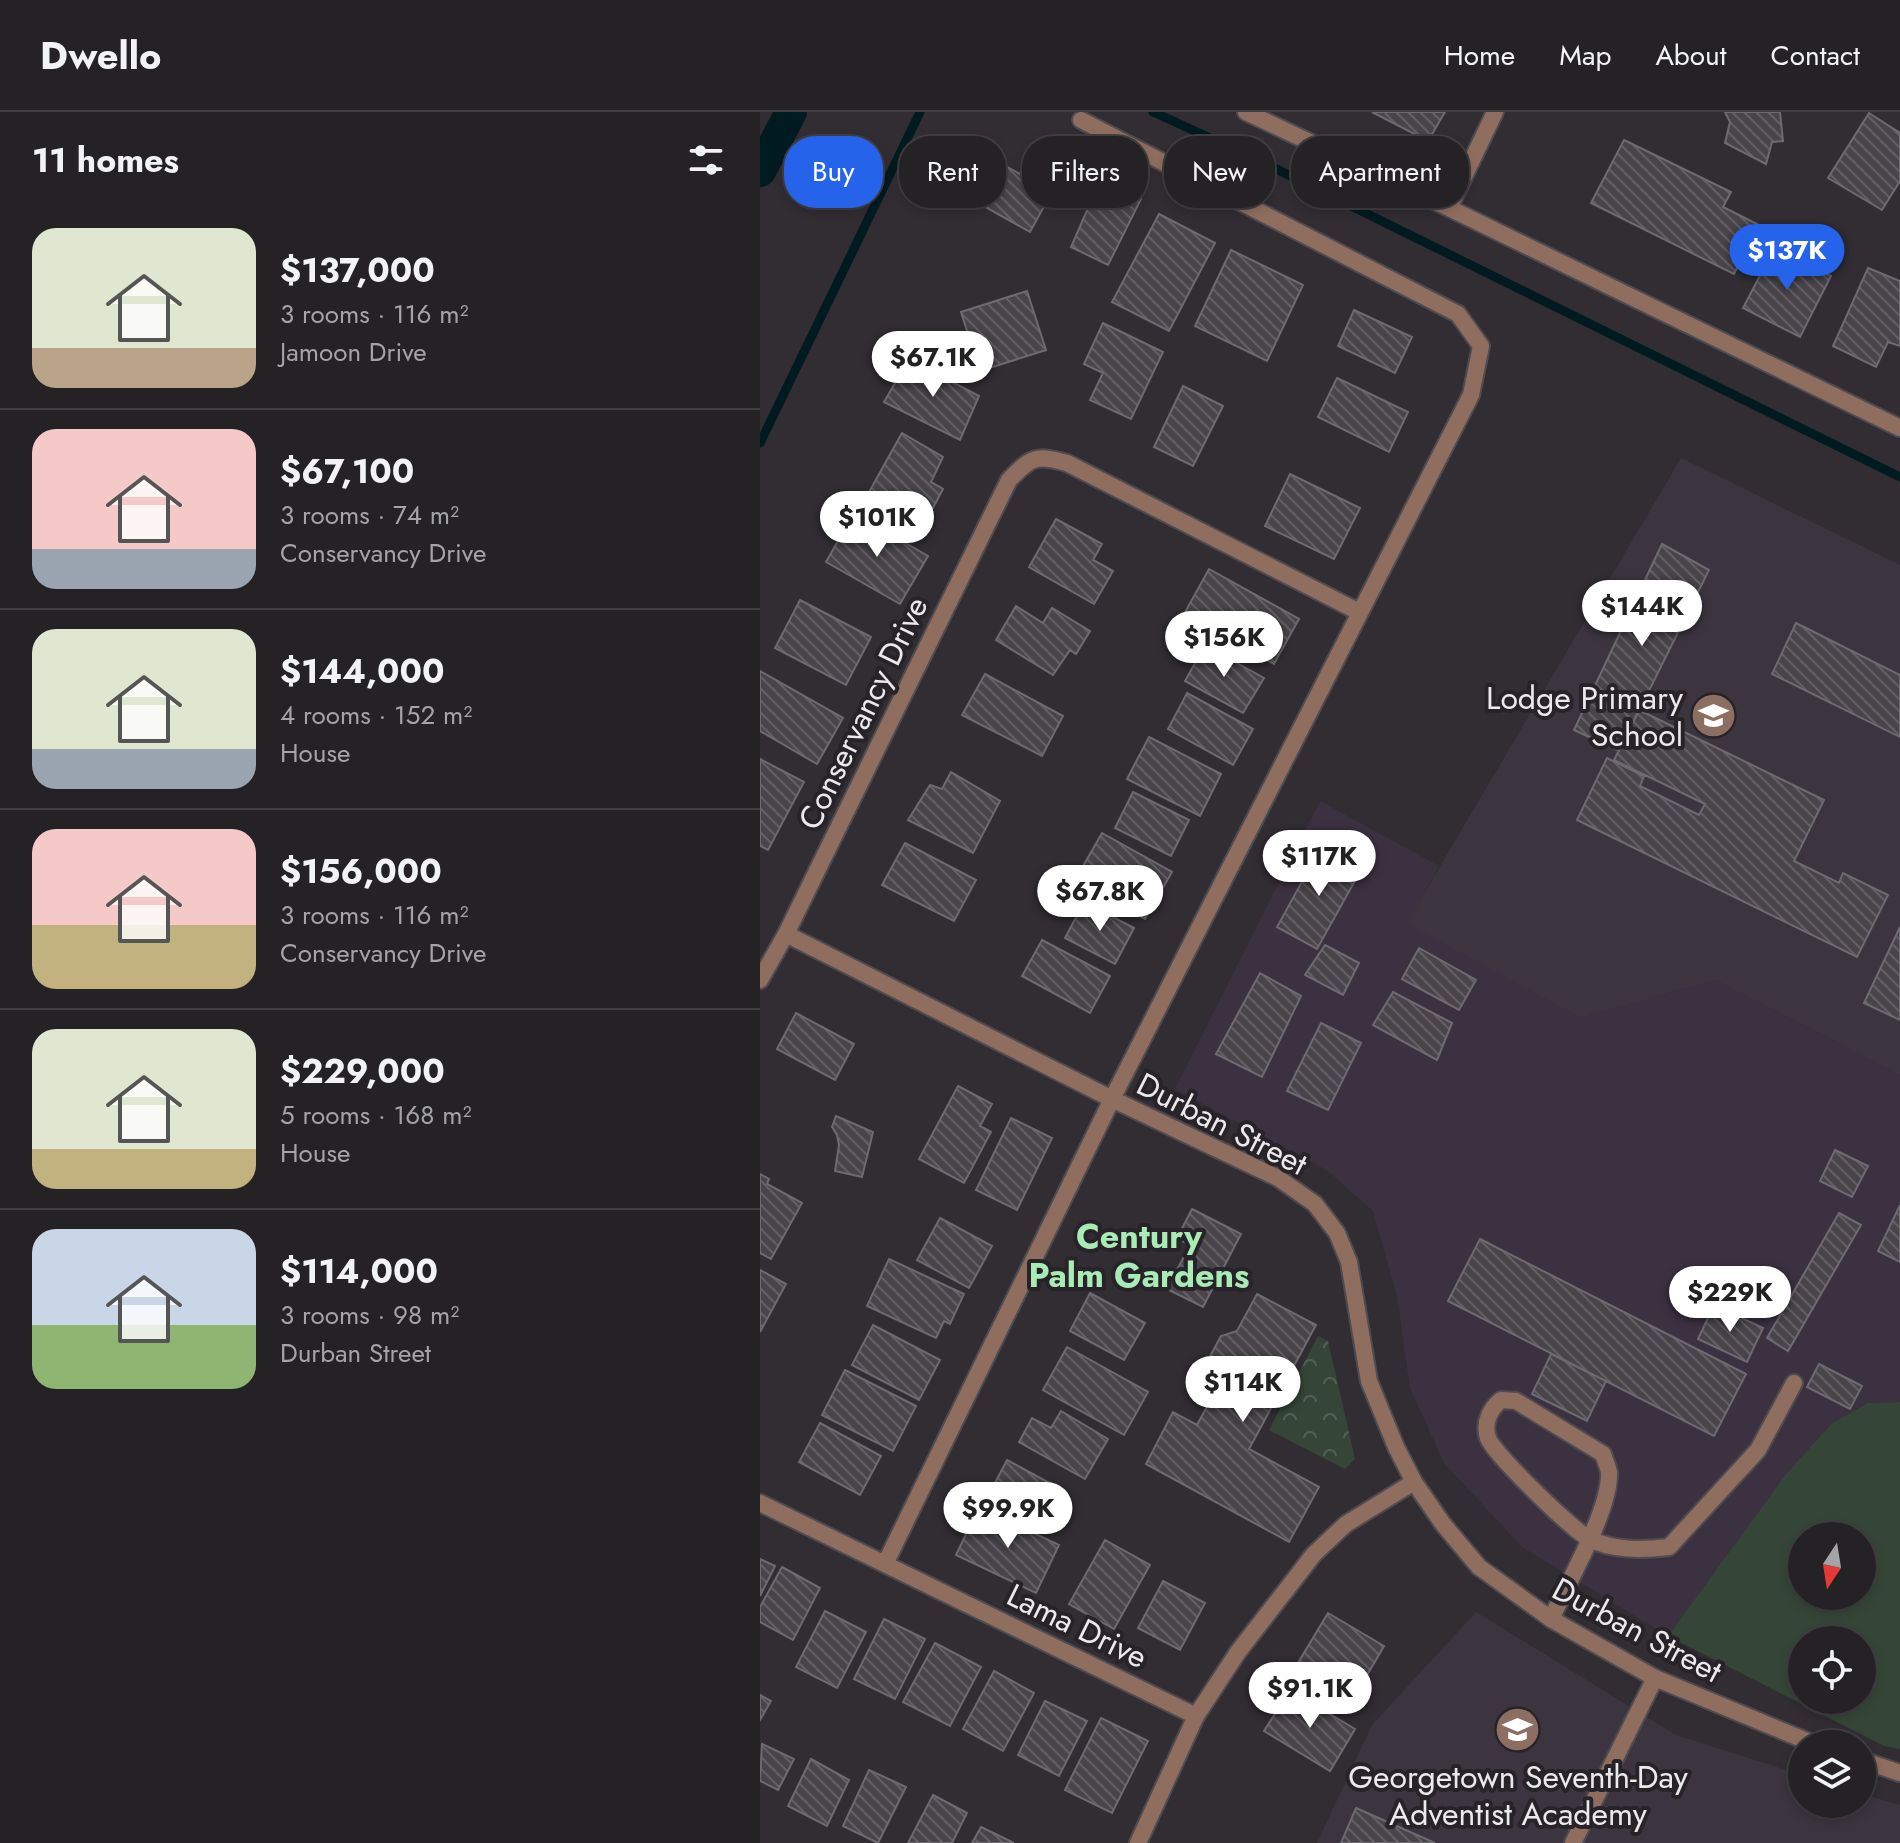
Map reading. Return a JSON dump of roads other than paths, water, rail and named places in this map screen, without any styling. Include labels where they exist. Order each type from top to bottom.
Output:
[{"type":"street","points":[[1246,112],[1297,136]]},
{"type":"street","points":[[1469,166],[1495,112]]},
{"type":"street","points":[[886,1562],[1112,1099],[1471,395],[1481,346],[1458,314],[1081,120]]},
{"type":"street","points":[[1449,208],[1900,428]]},
{"type":"street","name":"Conservancy Drive","points":[[760,980],[786,934],[1009,480],[1026,462],[1043,456],[1078,467],[1359,612]]},
{"type":"street","name":"Durban Street","points":[[786,934],[1112,1099],[1278,1178],[1315,1204],[1337,1233],[1349,1262],[1369,1381],[1396,1447],[1414,1482],[1443,1524],[1479,1567],[1551,1619],[1655,1678],[1788,1733]]},
{"type":"street","points":[[1551,1619],[1589,1539],[1605,1501],[1609,1472],[1603,1454],[1516,1401],[1501,1400],[1491,1408],[1486,1425],[1489,1441],[1538,1495],[1589,1539],[1635,1550],[1669,1547],[1758,1450],[1794,1383]]},
{"type":"street","points":[[1138,1843],[1196,1716],[1238,1652],[1314,1554],[1346,1524],[1414,1482]]},
{"type":"street","name":"Lama Drive","points":[[760,1503],[1196,1716]]},
{"type":"street","points":[[1573,1843],[1655,1678]]},
{"type":"street","points":[[1876,1765],[1900,1773]]},
{"type":"waterway","points":[[760,171],[791,112]]},
{"type":"waterway","points":[[760,443],[920,112]]},
{"type":"waterway","points":[[1153,112],[1250,156],[1900,477]]},
{"type":"place","name":"Lodge Primary School","points":[[1714,716]]},
{"type":"place","name":"Georgetown Seventh-Day Adventist Academy","points":[[1518,1730]]},
{"type":"district","name":"Century Palm Gardens","points":[[1139,1256]]}]
